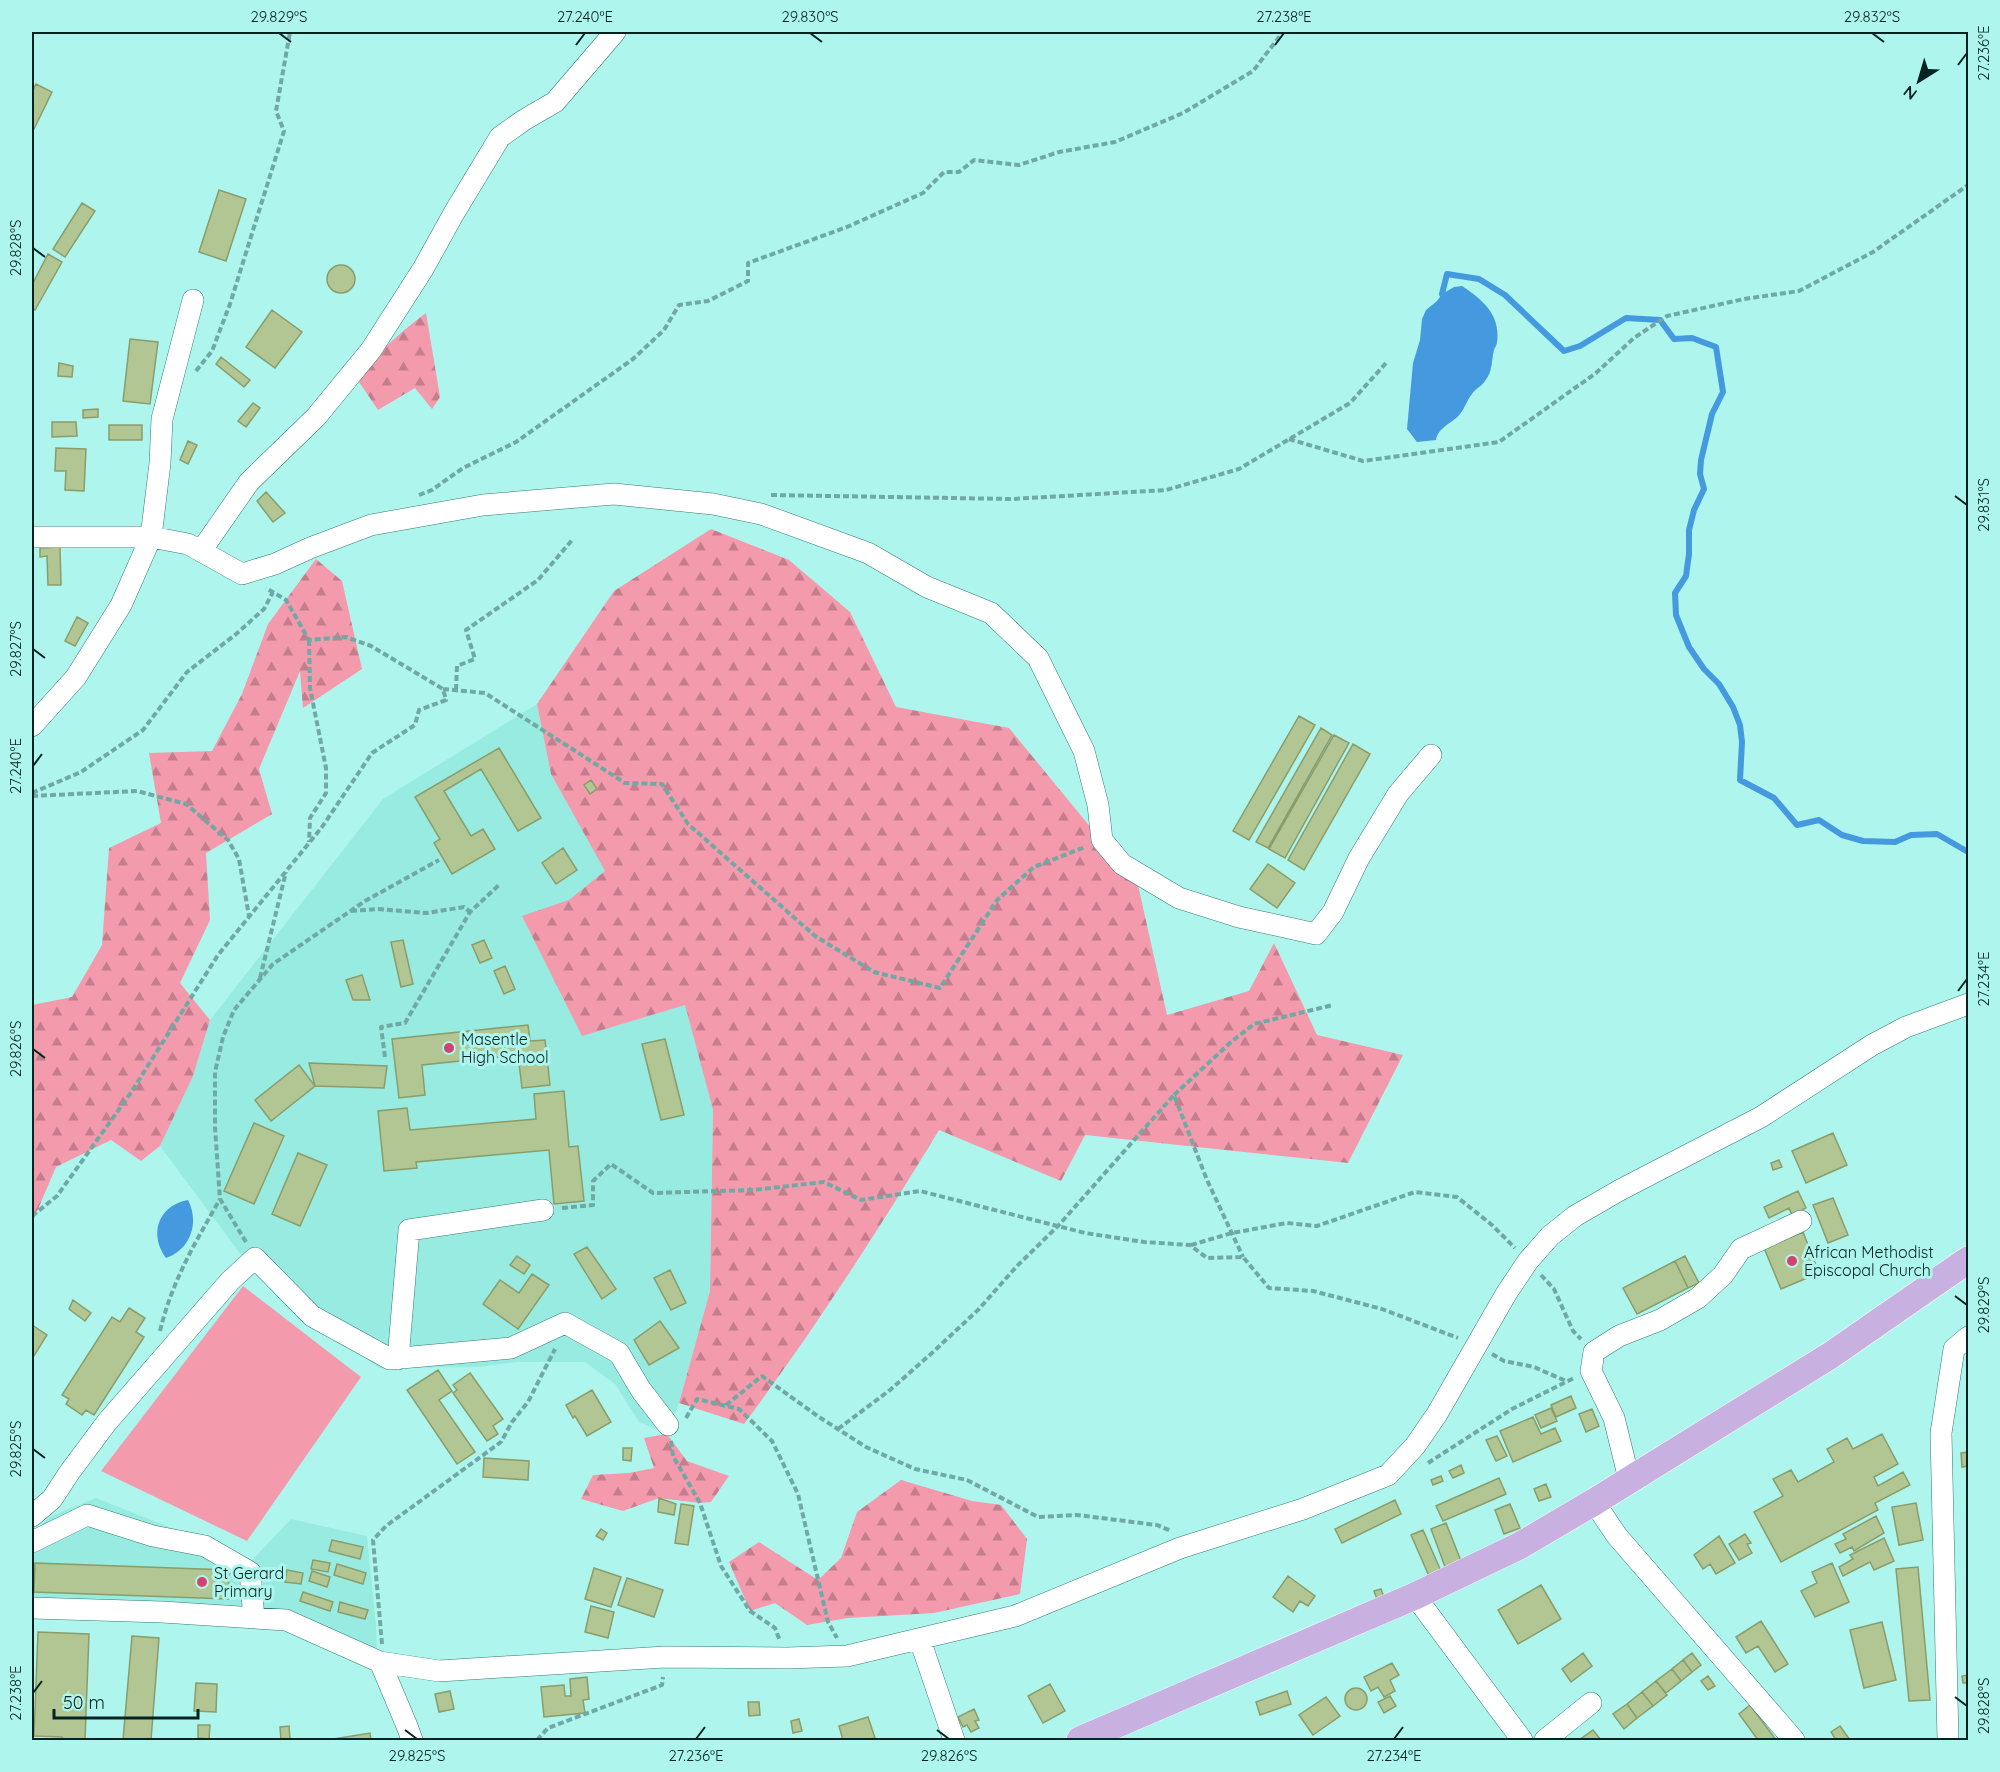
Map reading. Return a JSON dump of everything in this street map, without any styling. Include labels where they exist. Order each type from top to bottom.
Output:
[{"type":"main road","points":[[1080,1740],[1415,1596],[1519,1546],[1831,1356],[1968,1260]]},
{"type":"street","points":[[201,551],[249,482],[316,417],[370,350],[423,269],[500,137],[555,102],[615,32]]},
{"type":"street","points":[[32,726],[76,677],[121,605],[151,537],[160,463],[162,419],[193,300]]},
{"type":"street","points":[[32,537],[151,537],[188,544],[242,574],[275,564],[371,525],[483,506],[614,494],[713,504],[761,514],[868,553],[927,587],[991,613],[1023,643],[1038,658],[1084,752],[1098,805],[1102,840],[1122,864],[1179,898],[1239,917],[1316,934],[1333,912],[1359,858],[1398,794],[1431,755]]},
{"type":"street","points":[[32,1608],[162,1612],[286,1620],[382,1662],[439,1671],[665,1657],[847,1656],[1016,1616],[1196,1543],[1303,1509],[1388,1475],[1415,1446],[1437,1414],[1506,1294],[1528,1261],[1550,1236],[1575,1216],[1620,1190],[1761,1117],[1872,1046],[1906,1028],[1968,1004]]},
{"type":"street","points":[[398,1359],[409,1230],[543,1210]]},
{"type":"street","points":[[1629,1479],[1614,1418],[1591,1371],[1594,1352],[1619,1336],[1660,1320],[1698,1298],[1723,1275],[1741,1249],[1801,1221]]},
{"type":"street","points":[[32,1516],[52,1499],[107,1422],[230,1281],[255,1258],[312,1316],[390,1359],[510,1348],[565,1323],[619,1353],[641,1390],[668,1425]]},
{"type":"street","points":[[1948,1740],[1941,1433],[1954,1349],[1968,1337]]},
{"type":"street","points":[[1594,1502],[1617,1536],[1794,1740]]},
{"type":"street","points":[[32,1542],[87,1515],[153,1536],[205,1545],[250,1572],[254,1618]]},
{"type":"street","points":[[1415,1596],[1522,1740]]},
{"type":"street","points":[[920,1640],[954,1740]]},
{"type":"street","points":[[382,1662],[412,1740]]},
{"type":"street","points":[[1545,1740],[1591,1703]]},
{"type":"path","points":[[169,394],[183,388],[212,351],[230,304],[284,131],[276,111],[290,32]]},
{"type":"path","points":[[413,497],[432,490],[463,468],[516,442],[633,359],[664,330],[679,305],[708,302],[748,281],[748,263],[847,227],[923,193],[944,172],[959,172],[974,160],[1019,165],[1059,152],[1115,142],[1183,113],[1253,71],[1283,32]]},
{"type":"path","points":[[1290,439],[1363,461],[1499,442],[1596,373],[1634,338],[1667,316],[1744,299],[1799,291],[1873,252],[1968,185]]},
{"type":"path","points":[[768,495],[1012,499],[1166,490],[1239,469],[1350,404],[1387,362]]},
{"type":"path","points":[[456,690],[457,666],[475,659],[466,630],[538,580],[573,539]]},
{"type":"path","points":[[265,587],[286,600],[309,640],[310,688],[326,768],[326,793],[310,818],[309,843]]},
{"type":"path","points":[[32,795],[81,772],[143,730],[187,672],[264,609],[273,592]]},
{"type":"path","points":[[309,640],[346,637],[371,646],[443,689],[485,693],[625,783],[662,784],[688,824],[814,936],[874,972],[940,988],[997,900],[1034,867],[1102,840]]},
{"type":"path","points":[[32,1216],[57,1196],[130,1094],[218,955],[309,843],[372,753],[416,725],[418,710],[446,700],[443,689]]},
{"type":"path","points":[[32,795],[137,791],[186,804],[228,840],[239,859],[249,917]]},
{"type":"path","points":[[255,1258],[220,1199],[214,1127],[215,1072],[223,1036],[234,1010],[273,964],[350,911],[439,860]]},
{"type":"path","points":[[260,979],[287,871]]},
{"type":"path","points":[[385,1057],[381,1027],[405,1023],[470,912],[499,885]]},
{"type":"path","points":[[350,911],[378,909],[427,913],[464,907],[470,912]]},
{"type":"path","points":[[838,1429],[890,1390],[979,1309],[1017,1266],[1058,1226],[1173,1095],[1231,1042],[1254,1024],[1333,1005]]},
{"type":"path","points":[[1173,1095],[1207,1180],[1243,1257],[1269,1288],[1313,1291],[1382,1309]]},
{"type":"path","points":[[543,1210],[593,1205],[593,1181],[611,1164],[653,1193],[753,1190],[824,1182],[861,1200],[920,1191],[1085,1233],[1144,1242],[1190,1245],[1232,1233],[1287,1224],[1317,1226],[1415,1192],[1456,1197]]},
{"type":"path","points":[[162,1359],[154,1355],[165,1311],[180,1271],[220,1199]]},
{"type":"path","points":[[1190,1245],[1207,1258],[1243,1257]]},
{"type":"path","points":[[382,1662],[373,1540],[386,1526],[501,1442],[512,1422],[528,1402],[556,1347],[565,1323]]},
{"type":"path","points":[[1426,1465],[1512,1409],[1591,1371]]},
{"type":"path","points":[[726,1406],[762,1376],[866,1447],[915,1469],[967,1480],[1038,1516],[1077,1515],[1157,1525],[1196,1543]]},
{"type":"path","points":[[787,1658],[775,1628],[750,1611],[720,1566],[700,1503],[673,1456],[668,1425],[685,1420],[698,1399],[739,1409],[772,1441],[798,1494],[828,1622],[847,1656]]},
{"type":"path","points":[[537,1740],[548,1728],[662,1685],[665,1657]]},
{"type":"shaded area","points":[[1462,286],[1483,302],[1496,324],[1497,343],[1491,370],[1485,381],[1473,392],[1460,414],[1443,428],[1436,440],[1417,442],[1407,429],[1413,363],[1420,340],[1422,319],[1426,310],[1442,294],[1454,287]]},
{"type":"shaded area","name":"Masentle High School","points":[[537,704],[551,774],[685,1004],[713,1110],[710,1291],[679,1403],[667,1434],[639,1422],[615,1384],[585,1362],[516,1362],[481,1367],[379,1368],[256,1275],[160,1146],[193,1076],[210,1020],[383,799]]},
{"type":"shaded area","points":[[188,1200],[193,1218],[190,1235],[181,1249],[166,1258],[158,1240],[159,1222],[170,1208]]},
{"type":"shaded area","name":"St Gerard Primary","points":[[96,1498],[252,1560],[291,1519],[367,1536],[377,1652],[293,1613],[32,1603],[32,1552],[37,1550],[36,1531],[49,1517]]},
{"type":"green space","points":[[426,313],[440,397],[432,409],[415,388],[378,410],[357,379],[389,343]]},
{"type":"green space","points":[[711,529],[789,560],[850,612],[896,707],[1009,728],[1138,885],[1167,1015],[1249,991],[1274,943],[1317,1035],[1403,1055],[1348,1163],[1085,1135],[1061,1181],[939,1130],[845,1280],[744,1424],[679,1403],[710,1291],[713,1110],[685,1005],[582,1036],[522,916],[569,900],[605,871],[551,774],[537,704],[614,591]]},
{"type":"green space","points":[[316,559],[342,581],[362,669],[303,708],[300,671],[259,769],[272,814],[206,853],[210,920],[180,983],[210,1020],[193,1076],[160,1146],[141,1161],[111,1140],[56,1167],[32,1223],[32,1005],[72,997],[102,945],[109,848],[161,823],[149,753],[212,751],[242,694],[268,624]]},
{"type":"green space","points":[[243,1286],[361,1377],[247,1541],[101,1471]]},
{"type":"green space","points":[[667,1434],[687,1461],[729,1476],[711,1502],[700,1503],[659,1498],[623,1511],[581,1499],[593,1475],[629,1473],[654,1468],[644,1438]]},
{"type":"green space","points":[[901,1480],[972,1501],[1001,1505],[1027,1539],[1020,1594],[934,1613],[848,1618],[807,1625],[775,1603],[750,1611],[729,1562],[759,1542],[818,1580],[841,1558],[857,1512]]},
{"type":"building","points":[[36,84],[52,92],[34,129],[32,128],[32,92]]},
{"type":"building","points":[[219,190],[246,199],[226,261],[199,252]]},
{"type":"building","points":[[82,203],[95,211],[65,257],[53,249]]},
{"type":"building","points":[[48,254],[62,262],[35,310],[32,308],[32,285]]},
{"type":"building","points":[[341,265],[351,269],[355,279],[351,289],[341,293],[331,289],[327,279],[331,269]]},
{"type":"building","points":[[272,310],[302,332],[275,368],[246,347]]},
{"type":"building","points":[[130,339],[158,342],[150,404],[123,401]]},
{"type":"building","points":[[221,357],[250,380],[244,387],[216,364]]},
{"type":"building","points":[[59,363],[73,366],[72,377],[58,376]]},
{"type":"building","points":[[253,403],[260,408],[246,427],[238,421]]},
{"type":"building","points":[[98,409],[98,417],[83,418],[83,410]]},
{"type":"building","points":[[52,422],[76,422],[77,436],[52,437]]},
{"type":"building","points":[[109,425],[142,425],[142,440],[109,440]]},
{"type":"building","points":[[188,441],[197,445],[188,464],[180,460]]},
{"type":"building","points":[[56,448],[86,449],[84,491],[65,490],[66,471],[55,471]]},
{"type":"building","points":[[266,492],[285,513],[273,522],[257,501]]},
{"type":"building","points":[[60,547],[61,585],[48,585],[47,556],[40,557],[40,548]]},
{"type":"building","points":[[77,617],[88,623],[75,646],[65,641]]},
{"type":"building","points":[[1299,716],[1315,725],[1249,840],[1233,831]]},
{"type":"building","points":[[1321,728],[1332,735],[1268,848],[1256,842]]},
{"type":"building","points":[[1334,735],[1349,743],[1285,858],[1269,849]]},
{"type":"building","points":[[1353,744],[1370,754],[1304,870],[1288,860]]},
{"type":"building","points":[[499,748],[541,818],[518,831],[481,769],[444,791],[471,836],[483,829],[495,849],[452,874],[434,843],[440,839],[415,797]]},
{"type":"building","points":[[591,780],[597,789],[590,794],[584,785]]},
{"type":"building","points":[[563,848],[577,870],[556,884],[542,863]]},
{"type":"building","points":[[1268,864],[1295,883],[1277,908],[1250,889]]},
{"type":"building","points":[[403,940],[413,984],[401,987],[391,942]]},
{"type":"building","points":[[484,940],[492,958],[480,963],[472,945]]},
{"type":"building","points":[[505,966],[515,989],[504,994],[494,971]]},
{"type":"building","points":[[362,975],[370,1000],[353,1000],[346,980]]},
{"type":"building","points":[[528,1025],[530,1041],[545,1040],[550,1085],[522,1088],[518,1055],[422,1065],[425,1095],[399,1098],[392,1039]]},
{"type":"building","points":[[665,1039],[684,1115],[661,1120],[642,1044]]},
{"type":"building","points":[[309,1063],[387,1066],[384,1088],[315,1086]]},
{"type":"building","points":[[299,1065],[315,1086],[271,1121],[255,1100]]},
{"type":"building","points":[[564,1091],[569,1147],[578,1146],[584,1201],[554,1204],[549,1150],[416,1162],[417,1168],[384,1171],[378,1111],[407,1108],[410,1130],[536,1119],[534,1094]]},
{"type":"building","points":[[254,1123],[284,1136],[254,1204],[224,1191]]},
{"type":"building","points":[[1833,1133],[1847,1165],[1806,1183],[1792,1151]]},
{"type":"building","points":[[298,1153],[327,1165],[300,1226],[272,1214]]},
{"type":"building","points":[[1779,1160],[1782,1167],[1773,1170],[1771,1163]]},
{"type":"building","points":[[1798,1191],[1806,1208],[1792,1215],[1789,1208],[1769,1218],[1764,1207]]},
{"type":"building","points":[[1833,1198],[1848,1235],[1828,1243],[1813,1205]]},
{"type":"building","name":"African Methodist Episcopal Church","points":[[1803,1232],[1819,1273],[1781,1289],[1764,1248]]},
{"type":"building","points":[[587,1247],[616,1289],[602,1299],[574,1254]]},
{"type":"building","points":[[517,1256],[530,1265],[524,1274],[510,1265]]},
{"type":"building","points":[[1685,1256],[1699,1283],[1688,1288],[1675,1261]]},
{"type":"building","points":[[1675,1261],[1688,1288],[1637,1314],[1623,1288]]},
{"type":"building","points":[[670,1270],[686,1303],[671,1310],[654,1278]]},
{"type":"building","points":[[532,1274],[549,1285],[518,1329],[483,1304],[500,1280],[519,1293]]},
{"type":"building","points":[[73,1300],[91,1313],[85,1321],[69,1309]]},
{"type":"building","points":[[129,1308],[145,1318],[136,1332],[144,1337],[94,1415],[86,1410],[82,1415],[66,1404],[69,1399],[62,1395],[112,1317],[120,1322]]},
{"type":"building","points":[[660,1321],[679,1348],[649,1365],[634,1340]]},
{"type":"building","points":[[32,1325],[47,1335],[32,1359]]},
{"type":"building","points":[[438,1370],[452,1391],[439,1400],[475,1452],[457,1464],[407,1390]]},
{"type":"building","points":[[470,1373],[503,1419],[493,1426],[498,1434],[487,1441],[453,1393],[457,1390],[453,1385]]},
{"type":"building","points":[[592,1390],[611,1422],[587,1436],[566,1405]]},
{"type":"building","points":[[1571,1396],[1576,1408],[1556,1417],[1551,1405]]},
{"type":"building","points":[[1551,1408],[1557,1421],[1541,1428],[1535,1415]]},
{"type":"building","points":[[1592,1409],[1599,1426],[1586,1432],[1579,1414]]},
{"type":"building","points":[[1533,1417],[1541,1434],[1555,1428],[1561,1441],[1513,1462],[1500,1431]]},
{"type":"building","points":[[1882,1434],[1898,1464],[1874,1477],[1878,1486],[1903,1472],[1910,1485],[1875,1503],[1878,1510],[1781,1562],[1754,1512],[1783,1496],[1773,1479],[1791,1470],[1798,1482],[1834,1462],[1827,1449],[1847,1438],[1853,1449]]},
{"type":"building","points":[[1497,1436],[1507,1456],[1496,1461],[1486,1440]]},
{"type":"building","points":[[623,1448],[632,1448],[631,1461],[623,1460]]},
{"type":"building","points":[[1968,1452],[1968,1466],[1962,1467],[1961,1453]]},
{"type":"building","points":[[484,1458],[529,1461],[528,1480],[483,1477]]},
{"type":"building","points":[[1461,1465],[1464,1473],[1453,1478],[1449,1471]]},
{"type":"building","points":[[1441,1476],[1443,1481],[1433,1485],[1431,1480]]},
{"type":"building","points":[[1499,1478],[1506,1494],[1443,1521],[1436,1506]]},
{"type":"building","points":[[1546,1484],[1551,1497],[1539,1501],[1534,1489]]},
{"type":"building","points":[[659,1498],[676,1504],[674,1515],[658,1512]]},
{"type":"building","points":[[1395,1500],[1401,1514],[1342,1543],[1335,1529]]},
{"type":"building","points":[[1916,1503],[1923,1540],[1899,1545],[1892,1507]]},
{"type":"building","points":[[681,1504],[694,1506],[688,1545],[675,1543]]},
{"type":"building","points":[[1510,1504],[1520,1528],[1504,1534],[1495,1510]]},
{"type":"building","points":[[1876,1516],[1884,1533],[1854,1551],[1852,1547],[1840,1553],[1835,1544],[1846,1539],[1843,1534]]},
{"type":"building","points":[[1446,1523],[1463,1566],[1447,1572],[1431,1529]]},
{"type":"building","points":[[601,1529],[607,1533],[603,1540],[596,1536]]},
{"type":"building","points":[[1423,1530],[1441,1571],[1429,1576],[1411,1535]]},
{"type":"building","points":[[1745,1534],[1751,1543],[1747,1544],[1752,1553],[1739,1560],[1729,1544]]},
{"type":"building","points":[[1719,1536],[1735,1563],[1716,1574],[1710,1564],[1703,1569],[1694,1555]]},
{"type":"building","points":[[1884,1538],[1894,1561],[1874,1570],[1870,1562],[1843,1576],[1839,1567],[1853,1559],[1850,1555]]},
{"type":"building","points":[[332,1540],[363,1547],[360,1559],[329,1551]]},
{"type":"building","points":[[313,1560],[330,1563],[328,1572],[311,1569]]},
{"type":"building","points":[[35,1563],[229,1570],[228,1599],[34,1592]]},
{"type":"building","points":[[1832,1563],[1849,1602],[1815,1617],[1801,1591],[1817,1583],[1812,1572]]},
{"type":"building","points":[[337,1564],[366,1573],[363,1584],[334,1575]]},
{"type":"building","points":[[1918,1567],[1930,1700],[1909,1701],[1896,1569]]},
{"type":"building","points":[[594,1568],[621,1577],[611,1607],[585,1599]]},
{"type":"building","points":[[287,1570],[303,1573],[301,1584],[285,1582]]},
{"type":"building","points":[[312,1571],[330,1577],[327,1587],[309,1581]]},
{"type":"building","points":[[1288,1576],[1315,1596],[1308,1606],[1300,1601],[1293,1612],[1273,1597]]},
{"type":"building","points":[[627,1578],[663,1590],[654,1617],[618,1605]]},
{"type":"building","points":[[1541,1585],[1561,1619],[1518,1644],[1498,1610]]},
{"type":"building","points":[[1381,1589],[1384,1597],[1377,1599],[1374,1591]]},
{"type":"building","points":[[303,1592],[333,1602],[330,1611],[300,1601]]},
{"type":"building","points":[[340,1602],[368,1610],[365,1619],[338,1612]]},
{"type":"building","points":[[591,1606],[614,1612],[608,1638],[585,1632]]},
{"type":"building","points":[[1761,1621],[1788,1664],[1775,1672],[1758,1646],[1746,1653],[1736,1637]]},
{"type":"building","points":[[1882,1622],[1896,1680],[1864,1688],[1850,1630]]},
{"type":"building","points":[[38,1632],[89,1634],[85,1740],[34,1736]]},
{"type":"building","points":[[132,1636],[159,1638],[151,1740],[123,1740]]},
{"type":"building","points":[[1583,1653],[1592,1666],[1571,1682],[1562,1669]]},
{"type":"building","points":[[1692,1653],[1701,1665],[1692,1672],[1683,1660]]},
{"type":"building","points":[[1683,1660],[1692,1672],[1681,1681],[1672,1669]]},
{"type":"building","points":[[1392,1663],[1399,1675],[1390,1680],[1395,1691],[1384,1697],[1378,1687],[1371,1691],[1364,1677]]},
{"type":"building","points":[[1672,1669],[1681,1681],[1666,1693],[1656,1681]]},
{"type":"building","points":[[1968,1675],[1968,1683],[1963,1683],[1962,1676]]},
{"type":"building","points":[[1708,1676],[1715,1686],[1708,1690],[1701,1681]]},
{"type":"building","points":[[587,1677],[589,1699],[583,1700],[585,1713],[544,1717],[541,1687],[564,1685],[565,1696],[571,1696],[570,1679]]},
{"type":"building","points":[[1656,1681],[1667,1695],[1653,1706],[1642,1692]]},
{"type":"building","points":[[196,1683],[217,1684],[216,1712],[194,1711]]},
{"type":"building","points":[[1050,1684],[1065,1711],[1043,1723],[1028,1696]]},
{"type":"building","points":[[1356,1688],[1364,1691],[1367,1699],[1364,1707],[1356,1710],[1348,1707],[1345,1699],[1348,1691]]},
{"type":"building","points":[[450,1691],[454,1709],[439,1712],[435,1694]]},
{"type":"building","points":[[1287,1691],[1291,1704],[1260,1715],[1256,1702]]},
{"type":"building","points":[[1642,1692],[1653,1706],[1637,1718],[1627,1704]]},
{"type":"building","points":[[1390,1696],[1396,1706],[1384,1713],[1378,1702]]},
{"type":"building","points":[[1326,1697],[1340,1716],[1313,1735],[1299,1715]]},
{"type":"building","points":[[748,1702],[759,1702],[760,1715],[749,1716]]},
{"type":"building","points":[[1627,1704],[1637,1718],[1624,1729],[1613,1714]]},
{"type":"building","points":[[1750,1705],[1776,1740],[1758,1740],[1739,1714]]},
{"type":"building","points":[[974,1709],[979,1720],[975,1721],[979,1728],[971,1732],[967,1725],[963,1727],[958,1717]]},
{"type":"building","points":[[868,1717],[875,1738],[843,1740],[839,1726]]},
{"type":"building","points":[[799,1719],[802,1731],[793,1733],[791,1721]]},
{"type":"building","points":[[198,1725],[210,1725],[209,1739],[198,1738]]},
{"type":"building","points":[[289,1726],[290,1739],[281,1740],[280,1727]]},
{"type":"building","points":[[1840,1726],[1850,1740],[1836,1740],[1831,1732]]},
{"type":"building","points":[[1593,1730],[1601,1740],[1579,1740]]},
{"type":"building","points":[[370,1733],[371,1740],[327,1740]]},
{"type":"waterway","points":[[1442,294],[1447,274],[1479,279],[1505,295],[1564,351],[1580,346],[1626,318],[1660,320],[1674,339],[1692,338],[1716,347],[1723,392],[1712,414],[1701,460],[1700,474],[1704,489],[1694,510],[1689,530],[1686,576],[1675,593],[1676,615],[1689,647],[1704,669],[1719,684],[1733,707],[1740,725],[1742,742],[1740,780],[1774,798],[1797,825],[1819,820],[1842,835],[1863,841],[1895,842],[1911,835],[1937,834],[1968,852]]},
{"type":"place","name":"Masentle High School","points":[[449,1048]]},
{"type":"place","name":"African Methodist Episcopal Church","points":[[1792,1261]]},
{"type":"place","name":"St Gerard Primary","points":[[202,1582]]}]
